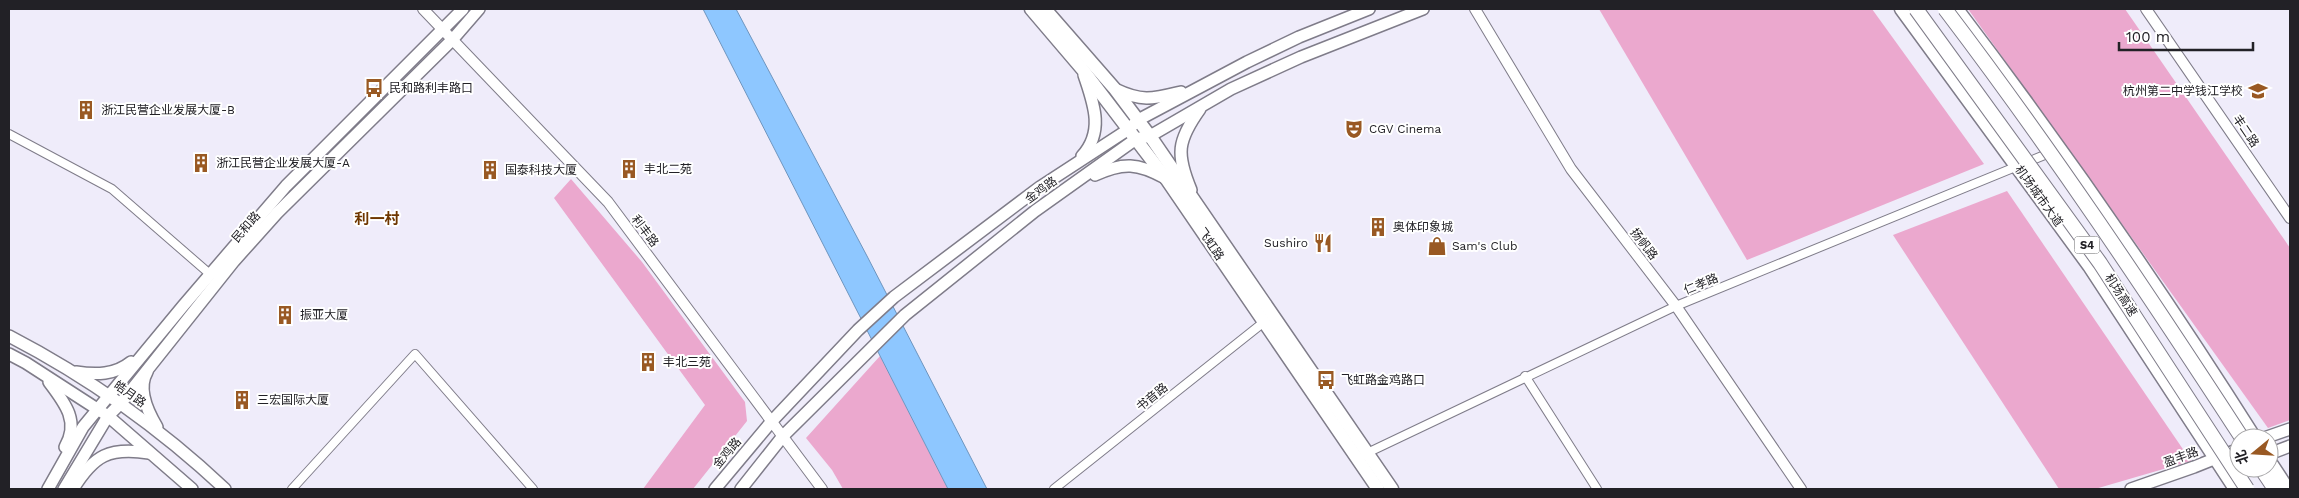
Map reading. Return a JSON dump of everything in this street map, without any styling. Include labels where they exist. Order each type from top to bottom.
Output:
[{"type":"highway","name":"机场高速","points":[[1916,9],[2100,263],[2247,489]]},
{"type":"highway","name":"机场高速","points":[[1945,9],[2010,94],[2119,250],[2235,428]]},
{"type":"highway","points":[[2268,478],[2275,489]]},
{"type":"main road","name":"民和路","points":[[64,489],[103,412],[109,396],[149,347],[286,186],[463,9]]},
{"type":"main road","name":"民和路","points":[[48,489],[83,427],[103,412],[121,403],[228,269],[277,213],[453,40],[479,9]]},
{"type":"main road","name":"飞虹路","points":[[1031,9],[1083,70],[1134,124],[1150,136],[1362,455],[1378,489]]},
{"type":"main road","name":"飞虹路","points":[[1045,9],[1114,88],[1134,124],[1136,139],[1167,180],[1264,322],[1362,455],[1392,489]]},
{"type":"main road","name":"金鸡路","points":[[715,489],[772,421],[858,330],[894,297],[1040,187],[1134,124],[1199,87],[1299,37],[1369,9]]},
{"type":"main road","name":"金鸡路","points":[[741,489],[783,436],[867,351],[905,315],[1035,210],[1136,139],[1150,136],[1231,90],[1301,56],[1423,9]]},
{"type":"main road","name":"机场城市大道","points":[[1901,9],[2089,266],[2235,489]]},
{"type":"main road","points":[[1958,9],[2061,148],[2133,251],[2248,428]]},
{"type":"main road","points":[[1073,166],[1088,149],[1094,136],[1096,121],[1094,103],[1083,70]]},
{"type":"main road","points":[[1114,88],[1134,98],[1147,99],[1199,87]]},
{"type":"main road","points":[[1196,204],[1181,167],[1180,155],[1181,140],[1188,125],[1202,106]]},
{"type":"main road","points":[[1071,186],[1112,167],[1122,166],[1134,166],[1149,170],[1167,180]]},
{"type":"main road","name":"皓月路","points":[[9,336],[121,403],[191,457],[225,489]]},
{"type":"main road","points":[[72,372],[89,374],[122,370],[149,347]]},
{"type":"main road","points":[[9,354],[103,412],[192,489]]},
{"type":"main road","points":[[152,363],[144,377],[144,399],[150,416],[162,434]]},
{"type":"main road","points":[[40,489],[69,440],[72,422],[65,402],[41,373]]},
{"type":"main road","points":[[73,489],[94,460],[128,450],[149,453]]},
{"type":"main road","name":"盈丰路","points":[[2131,489],[2229,452]]},
{"type":"main road","points":[[2224,471],[2229,469]]},
{"type":"main road","points":[[2279,475],[2288,489]]},
{"type":"street","name":"利丰路","points":[[423,9],[608,202],[822,489]]},
{"type":"street","name":"扬帆路","points":[[1475,9],[1571,169],[1676,306],[1801,489]]},
{"type":"street","name":"丰二路","points":[[2146,9],[2290,218]]},
{"type":"street","points":[[9,134],[112,189],[211,275]]},
{"type":"street","name":"仁孝路","points":[[1362,455],[1676,306],[2018,168],[2061,148]]},
{"type":"street","name":"书音路","points":[[1054,489],[1264,322]]},
{"type":"street","points":[[292,489],[415,354],[534,489]]},
{"type":"street","points":[[1526,376],[1597,489]]},
{"type":"shaded area","points":[[1599,9],[1872,9],[1984,164],[1747,260]]},
{"type":"shaded area","points":[[1968,9],[2125,9],[2290,248],[2290,420],[2268,428]]},
{"type":"shaded area","points":[[571,179],[642,262],[745,402],[747,421],[693,489],[643,489],[705,405],[554,198]]},
{"type":"shaded area","points":[[2007,191],[2191,461],[2095,489],[2059,489],[1893,235]]},
{"type":"shaded area","points":[[880,356],[948,489],[843,489],[832,470],[806,438]]},
{"type":"water","points":[[703,9],[736,9],[867,256],[987,489],[948,489]]},
{"type":"place","name":"民和路利丰路口","points":[[374,88]]},
{"type":"place","name":"杭州第二中学钱江学校","points":[[2258,91]]},
{"type":"place","name":"浙江民营企业发展大厦-B","points":[[86,110]]},
{"type":"place","name":"CGV Cinema","points":[[1354,129]]},
{"type":"place","name":"浙江民营企业发展大厦-A","points":[[201,163]]},
{"type":"place","name":"丰北二苑","points":[[629,169]]},
{"type":"place","name":"国泰科技大厦","points":[[490,170]]},
{"type":"place","name":"奥体印象城","points":[[1378,227]]},
{"type":"place","name":"Sushiro","points":[[1323,243]]},
{"type":"place","name":"Sam's Club","points":[[1437,246]]},
{"type":"place","name":"振亚大厦","points":[[285,315]]},
{"type":"place","name":"丰北三苑","points":[[648,362]]},
{"type":"place","name":"飞虹路金鸡路口","points":[[1326,380]]},
{"type":"place","name":"三宏国际大厦","points":[[242,400]]},
{"type":"district","name":"利一村","points":[[377,219]]}]
